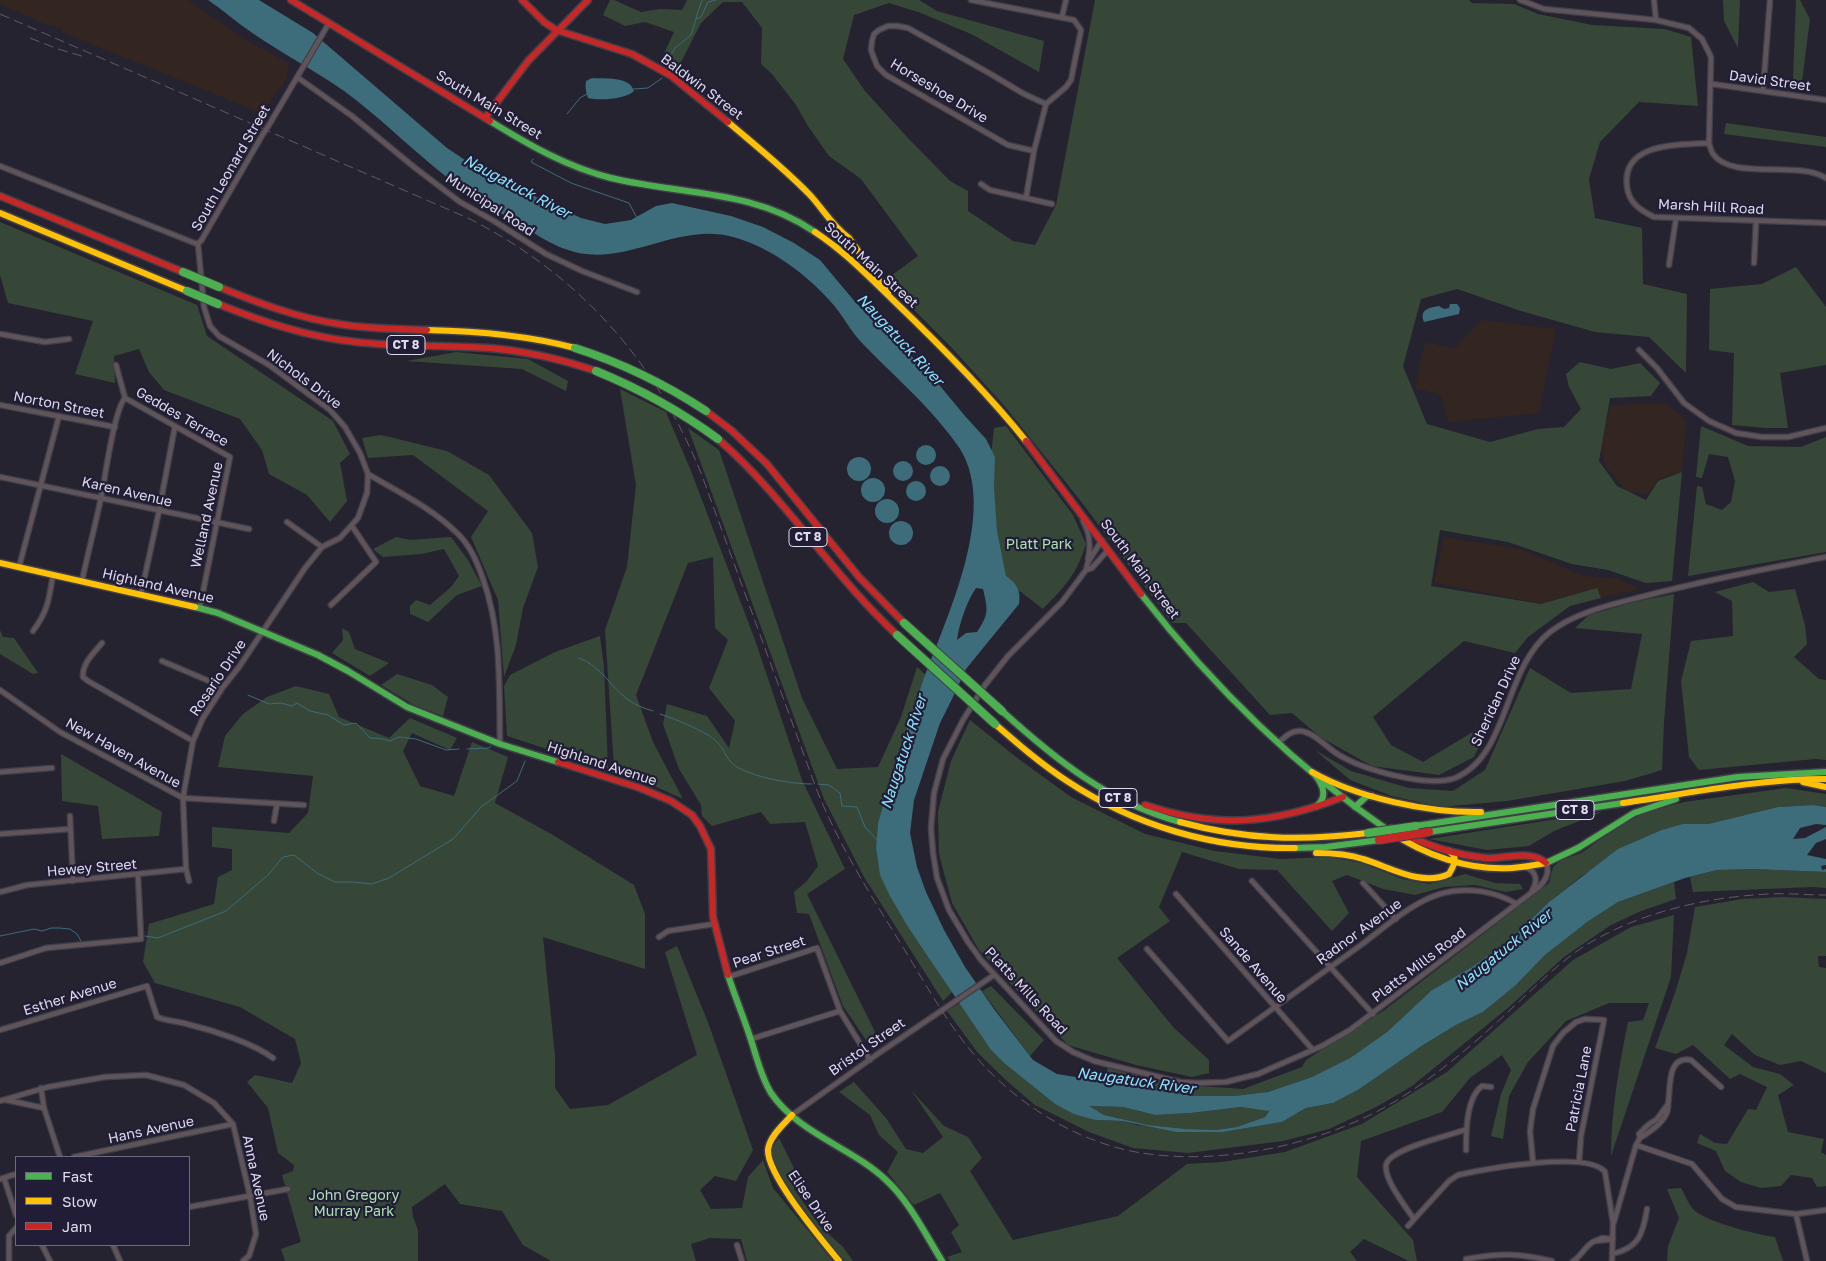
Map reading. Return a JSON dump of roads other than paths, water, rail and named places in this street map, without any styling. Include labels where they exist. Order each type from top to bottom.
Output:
[{"type":"main road","name":"South Main Street","points":[[291,0],[485,118],[537,148],[578,168],[617,179],[709,193],[757,204],[796,220],[838,248],[952,356],[986,392],[1186,649],[1227,694],[1268,734],[1312,772]]},
{"type":"main road","name":"Baldwin Street","points":[[522,0],[544,22],[556,30],[632,54],[670,76],[781,166],[812,197],[842,233],[849,238],[886,289],[888,295]]},
{"type":"main road","points":[[485,118],[502,92],[556,30],[588,0]]},
{"type":"main road","name":"CT 8","points":[[0,196],[278,310],[337,324],[378,328],[495,333],[536,338],[574,348],[650,377],[706,411],[731,430],[767,464],[859,577],[904,623],[1037,743],[1102,790],[1146,811],[1177,822],[1224,834],[1256,838],[1296,840],[1329,838],[1738,776],[1826,772]]},
{"type":"main road","name":"CT 8","points":[[0,213],[218,304],[274,325],[335,340],[377,344],[510,350],[556,358],[596,371],[656,398],[690,418],[718,439],[746,464],[768,486],[871,611],[1028,754],[1082,792],[1111,807],[1142,821],[1189,836],[1255,848],[1321,848],[1720,788],[1826,779]]},
{"type":"main road","points":[[838,248],[842,233]]},
{"type":"main road","name":"Highland Avenue","points":[[0,563],[200,607],[303,648],[335,664],[407,707],[500,744],[640,788],[671,801],[692,815],[708,840],[711,849],[711,888],[714,924],[728,977],[751,1039],[762,1076],[772,1094],[808,1129],[886,1180],[908,1206],[942,1261]]},
{"type":"main road","points":[[1075,772],[1139,803],[1166,813],[1222,821],[1269,819],[1318,806],[1324,797],[1322,784],[1312,772]]},
{"type":"main road","points":[[1312,772],[1339,786],[1421,808],[1448,812],[1534,808]]},
{"type":"main road","points":[[1312,772],[1379,825],[1410,844],[1432,855],[1455,863],[1490,869],[1524,867],[1546,862],[1573,851],[1643,809],[1720,788]]},
{"type":"main road","points":[[1776,782],[1802,782],[1826,786]]},
{"type":"main road","points":[[1355,807],[1367,796],[1374,796]]},
{"type":"main road","points":[[1306,810],[1343,797]]},
{"type":"main road","points":[[1355,807],[1405,834],[1449,851],[1491,858],[1536,856],[1546,862]]},
{"type":"main road","points":[[1255,848],[1285,852],[1346,855],[1428,880],[1445,876],[1452,870],[1455,856],[1449,851]]},
{"type":"main road","name":"Bristol Street","points":[[768,1152],[772,1141],[792,1115]]},
{"type":"main road","name":"Elise Drive","points":[[768,1152],[774,1169],[798,1208],[839,1261]]},
{"type":"street","points":[[971,0],[1074,20],[1081,30],[1071,80],[1066,87],[1046,104],[1034,152],[1026,198]]},
{"type":"street","points":[[1062,17],[1066,0]]},
{"type":"street","points":[[1520,0],[1544,9],[1656,20],[1689,28],[1702,39],[1712,57],[1709,143],[1713,154],[1721,161],[1735,168],[1806,171],[1818,173],[1826,178]]},
{"type":"street","points":[[1654,0],[1656,20]]},
{"type":"street","points":[[1763,91],[1770,0]]},
{"type":"street","name":"South Leonard Street","points":[[0,166],[198,244],[329,23]]},
{"type":"street","name":"Horseshoe Drive","points":[[1034,152],[1008,145],[886,75],[877,66],[871,50],[874,34],[888,26],[908,28],[1024,94],[1046,104]]},
{"type":"street","name":"Municipal Road","points":[[297,77],[352,116],[460,202],[546,254],[582,272],[636,292]]},
{"type":"street","name":"David Street","points":[[1712,84],[1826,100]]},
{"type":"street","name":"Marsh Hill Road","points":[[1709,143],[1664,147],[1639,154],[1631,164],[1626,177],[1627,189],[1632,201],[1642,211],[1654,217],[1826,223]]},
{"type":"street","points":[[981,184],[990,190],[1052,204]]},
{"type":"street","points":[[1669,265],[1676,218]]},
{"type":"street","points":[[1754,264],[1756,222]]},
{"type":"street","name":"Nichols Drive","points":[[198,244],[204,307],[210,326],[219,336],[269,365],[330,410],[345,427],[360,453],[368,474],[367,493],[363,509],[352,526],[340,538],[322,546],[263,631]]},
{"type":"street","points":[[0,334],[44,342],[69,339]]},
{"type":"street","points":[[1639,350],[1658,368],[1684,402],[1709,421],[1736,433],[1762,437],[1788,437],[1826,428]]},
{"type":"street","name":"Geddes Terrace","points":[[116,364],[125,398],[230,457]]},
{"type":"street","points":[[82,581],[101,498],[114,427],[119,406],[125,398]]},
{"type":"street","name":"Norton Street","points":[[0,405],[114,427]]},
{"type":"street","points":[[19,568],[59,416]]},
{"type":"street","points":[[141,594],[175,426]]},
{"type":"street","name":"Welland Avenue","points":[[200,607],[230,457]]},
{"type":"street","points":[[368,474],[432,512],[458,534],[476,558],[491,601],[499,652],[500,744]]},
{"type":"street","name":"Karen Avenue","points":[[0,477],[159,512],[249,529]]},
{"type":"street","name":"Platts Mills Road","points":[[1083,515],[1090,540],[1086,570],[1062,602],[1008,656],[977,696],[949,747],[936,782],[932,804],[934,866],[940,890],[961,932],[974,952],[994,975],[1066,1049],[1094,1061],[1163,1078],[1197,1083],[1234,1081],[1258,1074],[1343,1035],[1373,1014],[1530,895],[1545,880],[1548,870],[1546,862]]},
{"type":"street","points":[[287,522],[322,546]]},
{"type":"street","points":[[331,605],[376,562],[352,526]]},
{"type":"street","name":"Platts Mills Road","points":[[1088,562],[1102,540]]},
{"type":"street","name":"Platts Mills Road","points":[[1086,570],[1092,568],[1109,549]]},
{"type":"street","name":"Sheridan Drive","points":[[1278,743],[1292,732],[1300,731],[1309,734],[1334,752],[1361,766],[1420,780],[1440,781],[1454,778],[1473,766],[1485,754],[1522,667],[1550,632],[1590,610],[1611,604],[1703,581],[1826,557]]},
{"type":"street","points":[[32,631],[43,617],[54,575]]},
{"type":"street","name":"Rosario Drive","points":[[189,881],[186,869],[183,798],[193,741],[203,718],[263,631]]},
{"type":"street","points":[[102,643],[85,664],[83,677],[193,741]]},
{"type":"street","points":[[162,661],[223,687]]},
{"type":"street","name":"New Haven Avenue","points":[[0,690],[60,732],[183,798],[304,805]]},
{"type":"street","points":[[0,772],[52,768]]},
{"type":"street","points":[[274,821],[277,804]]},
{"type":"street","points":[[70,816],[73,880]]},
{"type":"street","points":[[0,834],[70,828]]},
{"type":"street","points":[[1524,867],[1533,871],[1536,878],[1530,895]]},
{"type":"street","name":"Hewey Street","points":[[0,892],[27,885],[186,869]]},
{"type":"street","points":[[0,964],[46,948],[141,939],[138,875]]},
{"type":"street","points":[[1252,881],[1373,1014]]},
{"type":"street","points":[[1363,883],[1396,919]]},
{"type":"street","name":"Radnor Avenue","points":[[1147,949],[1228,1041],[1426,899],[1448,892],[1482,891],[1517,904]]},
{"type":"street","name":"Sande Avenue","points":[[1176,894],[1313,1050]]},
{"type":"street","points":[[659,937],[668,931],[714,924]]},
{"type":"street","name":"Pear Street","points":[[728,977],[817,948],[840,1011]]},
{"type":"street","name":"Bristol Street","points":[[792,1115],[994,975]]},
{"type":"street","name":"Esther Avenue","points":[[0,1030],[147,986],[156,1015],[163,1019],[199,1028],[250,1046],[265,1052],[273,1058]]},
{"type":"street","points":[[751,1039],[840,1011],[870,1060]]},
{"type":"street","name":"Patricia Lane","points":[[1532,1162],[1530,1131],[1533,1109],[1553,1046],[1563,1033],[1576,1022],[1585,1019],[1604,1020],[1581,1136],[1579,1162]]},
{"type":"street","points":[[1613,1223],[1636,1145],[1640,1138],[1662,1121],[1668,1108],[1671,1090],[1670,1078],[1677,1063],[1686,1059],[1691,1060],[1721,1087]]},
{"type":"street","name":"Anna Avenue","points":[[2,1100],[42,1088],[105,1077],[146,1075],[184,1086],[214,1104],[233,1124],[250,1196],[256,1234],[249,1256],[243,1261]]},
{"type":"street","points":[[1466,1150],[1466,1130],[1474,1094],[1482,1086],[1491,1087]]},
{"type":"street","points":[[42,1088],[44,1108],[60,1156]]},
{"type":"street","name":"Anna Avenue","points":[[2,1100],[44,1108]]},
{"type":"street","name":"Hans Avenue","points":[[79,1156],[233,1124]]},
{"type":"street","points":[[1414,1219],[1391,1184],[1386,1170],[1386,1162],[1390,1157],[1415,1146],[1466,1130]]},
{"type":"street","points":[[1636,1145],[1692,1164],[1722,1199],[1736,1207],[1796,1214],[1826,1210]]},
{"type":"street","points":[[1408,1226],[1449,1181],[1458,1175],[1532,1162],[1579,1162],[1600,1166],[1605,1172],[1613,1223],[1612,1261]]},
{"type":"street","points":[[15,1174],[2,1179],[15,1212]]},
{"type":"street","points":[[190,1208],[288,1189]]},
{"type":"street","points":[[1612,1254],[1624,1252],[1634,1245],[1641,1235],[1647,1209]]},
{"type":"street","points":[[1796,1214],[1807,1261]]},
{"type":"street","points":[[9,1261],[9,1236],[15,1229]]},
{"type":"street","points":[[1573,1261],[1590,1243],[1602,1238],[1613,1239]]},
{"type":"street","points":[[737,1245],[742,1261]]},
{"type":"street","points":[[42,1246],[50,1261]]},
{"type":"street","points":[[113,1246],[120,1261]]},
{"type":"street","points":[[1466,1259],[1505,1254],[1552,1261]]},
{"type":"water","name":"Naugatuck River","points":[[208,0],[259,0],[313,33],[447,148],[483,172],[581,218],[605,224],[631,220],[656,206],[672,203],[731,216],[763,227],[794,243],[820,260],[856,303],[931,375],[986,439],[995,457],[994,488],[997,531],[1006,576],[1017,588],[1019,604],[966,669],[940,723],[914,800],[910,833],[917,867],[926,892],[944,930],[965,967],[1033,1060],[1057,1074],[1193,1096],[1233,1096],[1268,1092],[1312,1077],[1350,1058],[1387,1032],[1432,990],[1472,967],[1513,937],[1549,902],[1618,849],[1662,830],[1683,824],[1708,824],[1778,807],[1814,805],[1826,807],[1826,825],[1816,824],[1800,828],[1793,839],[1805,838],[1826,827],[1826,839],[1816,843],[1807,855],[1826,859],[1826,865],[1821,866],[1822,870],[1826,869],[1826,872],[1752,869],[1717,870],[1685,878],[1618,902],[1587,922],[1545,955],[1516,985],[1483,1012],[1456,1025],[1423,1045],[1358,1090],[1333,1103],[1306,1108],[1282,1122],[1223,1132],[1177,1132],[1122,1121],[1095,1120],[1074,1114],[1055,1104],[1004,1063],[991,1050],[908,927],[880,875],[876,847],[878,823],[916,701],[953,602],[970,540],[974,510],[972,482],[964,456],[953,439],[925,407],[858,339],[821,291],[798,271],[773,254],[747,241],[712,234],[691,235],[628,251],[607,254],[586,254],[560,247],[496,211],[460,187],[343,91],[264,41]],"holes":[[[976,588],[983,589],[986,607],[984,621],[977,632],[966,633],[957,640],[964,613]],[[1089,1106],[1123,1107],[1155,1115],[1241,1107],[1269,1111],[1265,1117],[1237,1127],[1216,1130],[1148,1125],[1104,1115]]]},
{"type":"water","points":[[592,78],[622,81],[632,86],[634,91],[613,99],[588,98],[586,81]]},
{"type":"water","points":[[1450,304],[1457,304],[1460,308],[1459,314],[1424,322],[1423,314],[1426,310],[1439,306],[1444,309],[1449,308]]},
{"type":"water","points":[[922,445],[930,445],[936,451],[936,459],[930,465],[922,465],[916,459],[916,451]]},
{"type":"water","points":[[859,457],[867,461],[871,469],[867,477],[859,481],[851,477],[847,469],[851,461]]},
{"type":"water","points":[[899,461],[907,461],[913,467],[913,475],[907,481],[899,481],[893,475],[893,467]]},
{"type":"water","points":[[936,466],[944,466],[950,472],[950,480],[944,486],[936,486],[930,480],[930,472]]},
{"type":"water","points":[[873,478],[881,482],[885,490],[881,498],[873,502],[865,498],[861,490],[865,482]]},
{"type":"water","points":[[912,481],[920,481],[926,487],[926,495],[920,501],[912,501],[906,495],[906,487]]},
{"type":"water","points":[[887,499],[895,503],[899,511],[895,519],[887,523],[879,519],[875,511],[879,503]]},
{"type":"water","points":[[901,521],[909,525],[913,533],[909,541],[901,545],[893,541],[889,533],[893,525]]},
{"type":"waterway","points":[[696,18],[702,0]]},
{"type":"waterway","points":[[672,67],[671,55],[675,48],[691,35],[696,19],[701,17],[708,2],[716,0]]},
{"type":"waterway","points":[[634,89],[648,88],[662,78]]},
{"type":"waterway","points":[[567,114],[580,98],[587,94]]},
{"type":"waterway","points":[[533,159],[531,162],[571,183],[629,203],[637,218]]},
{"type":"waterway","points":[[579,658],[600,671],[627,699],[653,711]]},
{"type":"waterway","points":[[248,695],[269,704],[281,703],[292,706],[297,703],[310,711],[328,715],[344,725],[356,723],[370,738],[390,741],[399,737],[416,739],[446,750],[459,749]]},
{"type":"waterway","points":[[660,714],[689,725],[710,736],[718,743],[731,762],[741,769],[771,779],[812,784]]},
{"type":"waterway","points":[[467,749],[489,748],[491,746]]},
{"type":"waterway","points":[[145,936],[158,938],[226,911],[268,875],[283,857],[294,855],[317,873],[335,882],[372,884],[389,878],[453,839],[481,807],[517,781],[525,761]]},
{"type":"waterway","points":[[818,784],[829,785],[840,793],[842,806],[857,807],[865,827],[878,841]]},
{"type":"waterway","points":[[0,936],[34,929],[42,931],[59,928],[70,929],[77,934],[81,941]]},
{"type":"railway","points":[[0,14],[470,219],[509,241],[546,266],[579,294],[609,325],[636,358],[661,394],[682,432],[701,473],[816,788],[834,829],[855,868],[941,1010],[975,1056],[1003,1085],[1037,1111],[1075,1132],[1115,1147],[1168,1156],[1201,1157],[1235,1154],[1303,1141],[1366,1117],[1409,1092],[1468,1048],[1566,959],[1607,933],[1651,915],[1698,903],[1769,894],[1826,895]]},
{"type":"railway","points":[[30,38],[85,57]]},
{"type":"park label","name":"Platt Park","points":[[1039,545]]},
{"type":"park label","name":"John Gregory Murray Park","points":[[354,1204]]}]
